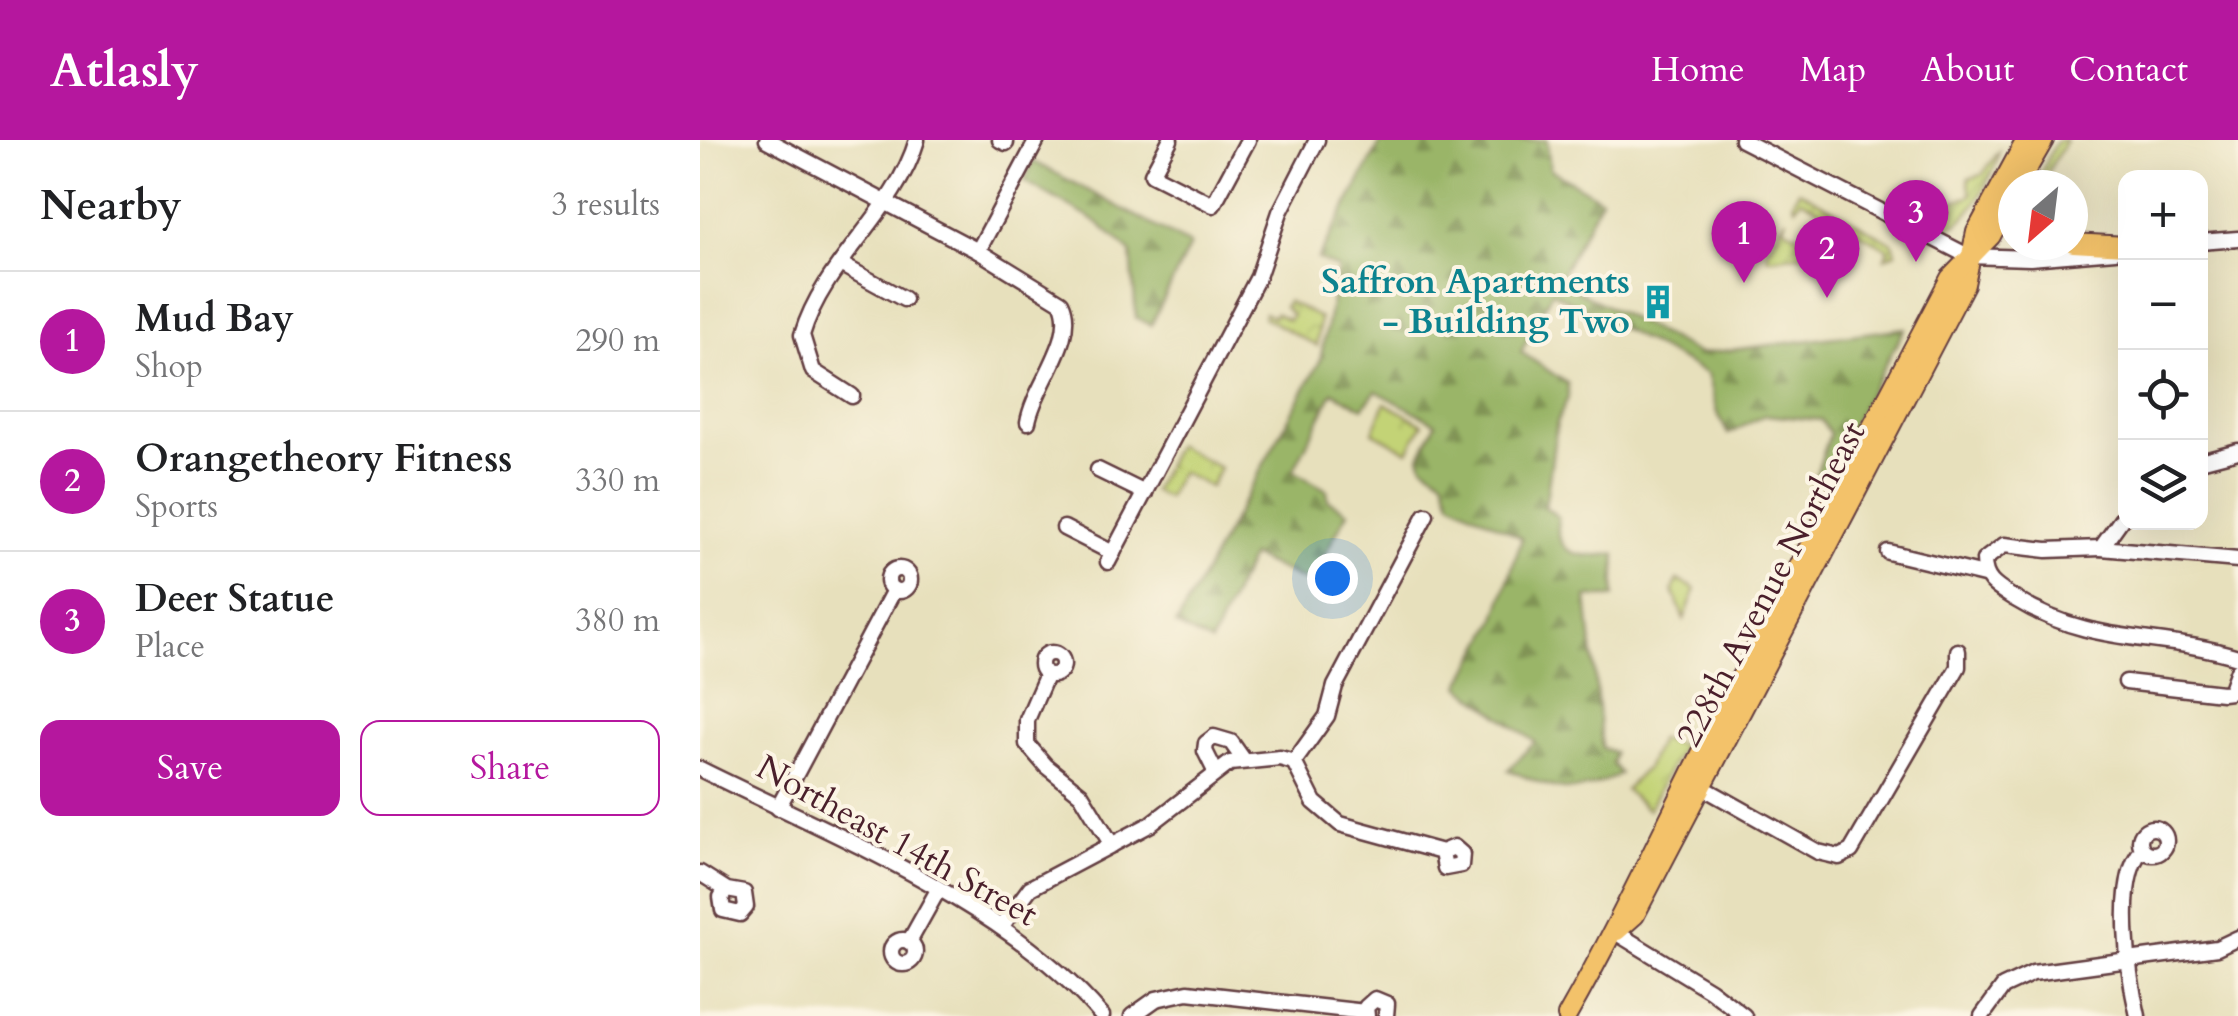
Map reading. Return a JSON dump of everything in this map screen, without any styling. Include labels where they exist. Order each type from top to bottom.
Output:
[{"type":"main road","name":"228th Avenue Northeast","points":[[1615,932],[1635,915],[1965,284],[1976,232],[2026,140]]},
{"type":"main road","name":"228th Avenue Northeast","points":[[2028,170],[2044,140]]},
{"type":"main road","name":"228th Avenue Northeast","points":[[1568,1016],[1615,932],[1662,830],[1819,524],[1950,278],[1998,226]]},
{"type":"main road","points":[[2088,244],[2118,247]]},
{"type":"main road","points":[[1799,602],[1800,590],[1825,542],[1819,524]]},
{"type":"main road","points":[[1662,830],[1677,824],[1692,793],[1702,786]]},
{"type":"street","points":[[767,140],[1051,292],[1065,310],[1066,330],[1038,386],[1028,422]]},
{"type":"street","points":[[852,396],[814,371],[804,352],[805,325],[840,264],[887,204],[917,140]]},
{"type":"street","points":[[978,251],[1037,140]]},
{"type":"street","points":[[1170,140],[1152,174],[1213,205],[1248,140]]},
{"type":"street","points":[[1064,528],[1110,557],[1258,277],[1280,212],[1317,140]]},
{"type":"street","points":[[1742,140],[1968,256],[2030,258],[2118,249]]},
{"type":"street","points":[[2208,241],[2238,238]]},
{"type":"street","points":[[840,264],[904,299]]},
{"type":"street","points":[[2208,459],[2238,450]]},
{"type":"street","points":[[1098,470],[1144,493]]},
{"type":"street","points":[[1294,762],[1327,716],[1335,686],[1426,515]]},
{"type":"street","points":[[2101,548],[2118,524]]},
{"type":"street","points":[[1984,575],[1984,560],[2004,544],[2238,560]]},
{"type":"street","points":[[1888,552],[1984,575],[1994,586],[2052,622],[2238,656]]},
{"type":"street","points":[[778,808],[894,590]]},
{"type":"street","points":[[1702,786],[1818,852],[1839,857],[1852,851],[1867,831],[1958,667],[1958,651]]},
{"type":"street","points":[[2126,682],[2222,693],[2230,692],[2238,670]]},
{"type":"street","points":[[1047,674],[1026,720],[1028,744],[1046,766],[1081,794],[1112,845]]},
{"type":"street","points":[[1216,773],[1205,752],[1206,743],[1214,738],[1231,742],[1244,759]]},
{"type":"street","points":[[1001,927],[1030,888],[1168,813],[1216,773],[1244,759],[1294,762]]},
{"type":"street","points":[[1294,762],[1314,802],[1340,824],[1442,852]]},
{"type":"street","name":"Northeast 14th Street","points":[[700,768],[938,890],[1001,927],[1042,957],[1102,1016]]},
{"type":"street","points":[[2138,1016],[2130,958],[2128,873],[2142,850]]},
{"type":"street","points":[[700,873],[727,890]]},
{"type":"street","points":[[909,942],[938,890]]},
{"type":"street","points":[[1615,932],[1710,990],[1744,1016]]},
{"type":"street","points":[[1985,1010],[2003,987],[2032,973],[2217,948],[2238,938]]},
{"type":"street","points":[[1132,1016],[1156,1000],[1188,992],[1366,1014],[1368,1003],[1380,999],[1387,1004],[1386,1016]]},
{"type":"green space","points":[[1382,140],[1547,140],[1550,169],[1601,199],[1560,277],[1578,291],[1699,354],[1905,328],[1822,480],[1810,492],[1830,434],[1821,420],[1765,415],[1728,434],[1717,413],[1707,374],[1552,292],[1521,352],[1568,384],[1568,398],[1557,422],[1545,507],[1558,517],[1558,531],[1566,548],[1582,555],[1616,554],[1614,597],[1587,597],[1602,748],[1614,752],[1612,764],[1620,774],[1589,787],[1564,789],[1508,770],[1535,742],[1460,686],[1495,621],[1522,538],[1451,501],[1444,479],[1423,465],[1420,456],[1436,423],[1376,391],[1363,408],[1333,392],[1293,471],[1327,490],[1328,500],[1348,512],[1309,583],[1251,556],[1211,643],[1176,625],[1320,361],[1338,269],[1318,259]]},
{"type":"green space","points":[[2057,140],[2066,140],[2049,170],[2042,170]]},
{"type":"green space","points":[[1999,151],[1980,195],[1955,225],[1936,224],[1902,205],[1904,201],[1928,213],[1971,195],[1968,179],[1982,175]]},
{"type":"green space","points":[[1033,161],[1190,245],[1151,325],[1136,318],[1131,252],[1098,223],[1025,181]]},
{"type":"green space","points":[[1799,190],[1893,243],[1896,253],[1885,258],[1888,249],[1801,199],[1795,207],[1793,202]]},
{"type":"green space","points":[[1786,218],[1784,227],[1820,246],[1836,245],[1842,260],[1838,259],[1837,251],[1768,258],[1767,251]]},
{"type":"green space","points":[[1287,301],[1320,318],[1317,346],[1263,317],[1265,313],[1273,317],[1275,313],[1289,320],[1292,315],[1284,307]]},
{"type":"green space","points":[[1385,403],[1423,424],[1408,451],[1373,432]]},
{"type":"green space","points":[[1176,445],[1220,468],[1210,487],[1180,472],[1167,498],[1153,491]]},
{"type":"green space","points":[[1677,580],[1696,589],[1684,619],[1673,591]]},
{"type":"green space","points":[[1659,739],[1682,745],[1648,810],[1625,790],[1647,767]]},
{"type":"place","name":"Deer Statue","points":[[1916,262]]},
{"type":"place","name":"Mud Bay","points":[[1744,283]]},
{"type":"place","name":"Orangetheory Fitness","points":[[1827,298]]},
{"type":"place","name":"Saffron Apartments - Building Two","points":[[1658,302]]}]
